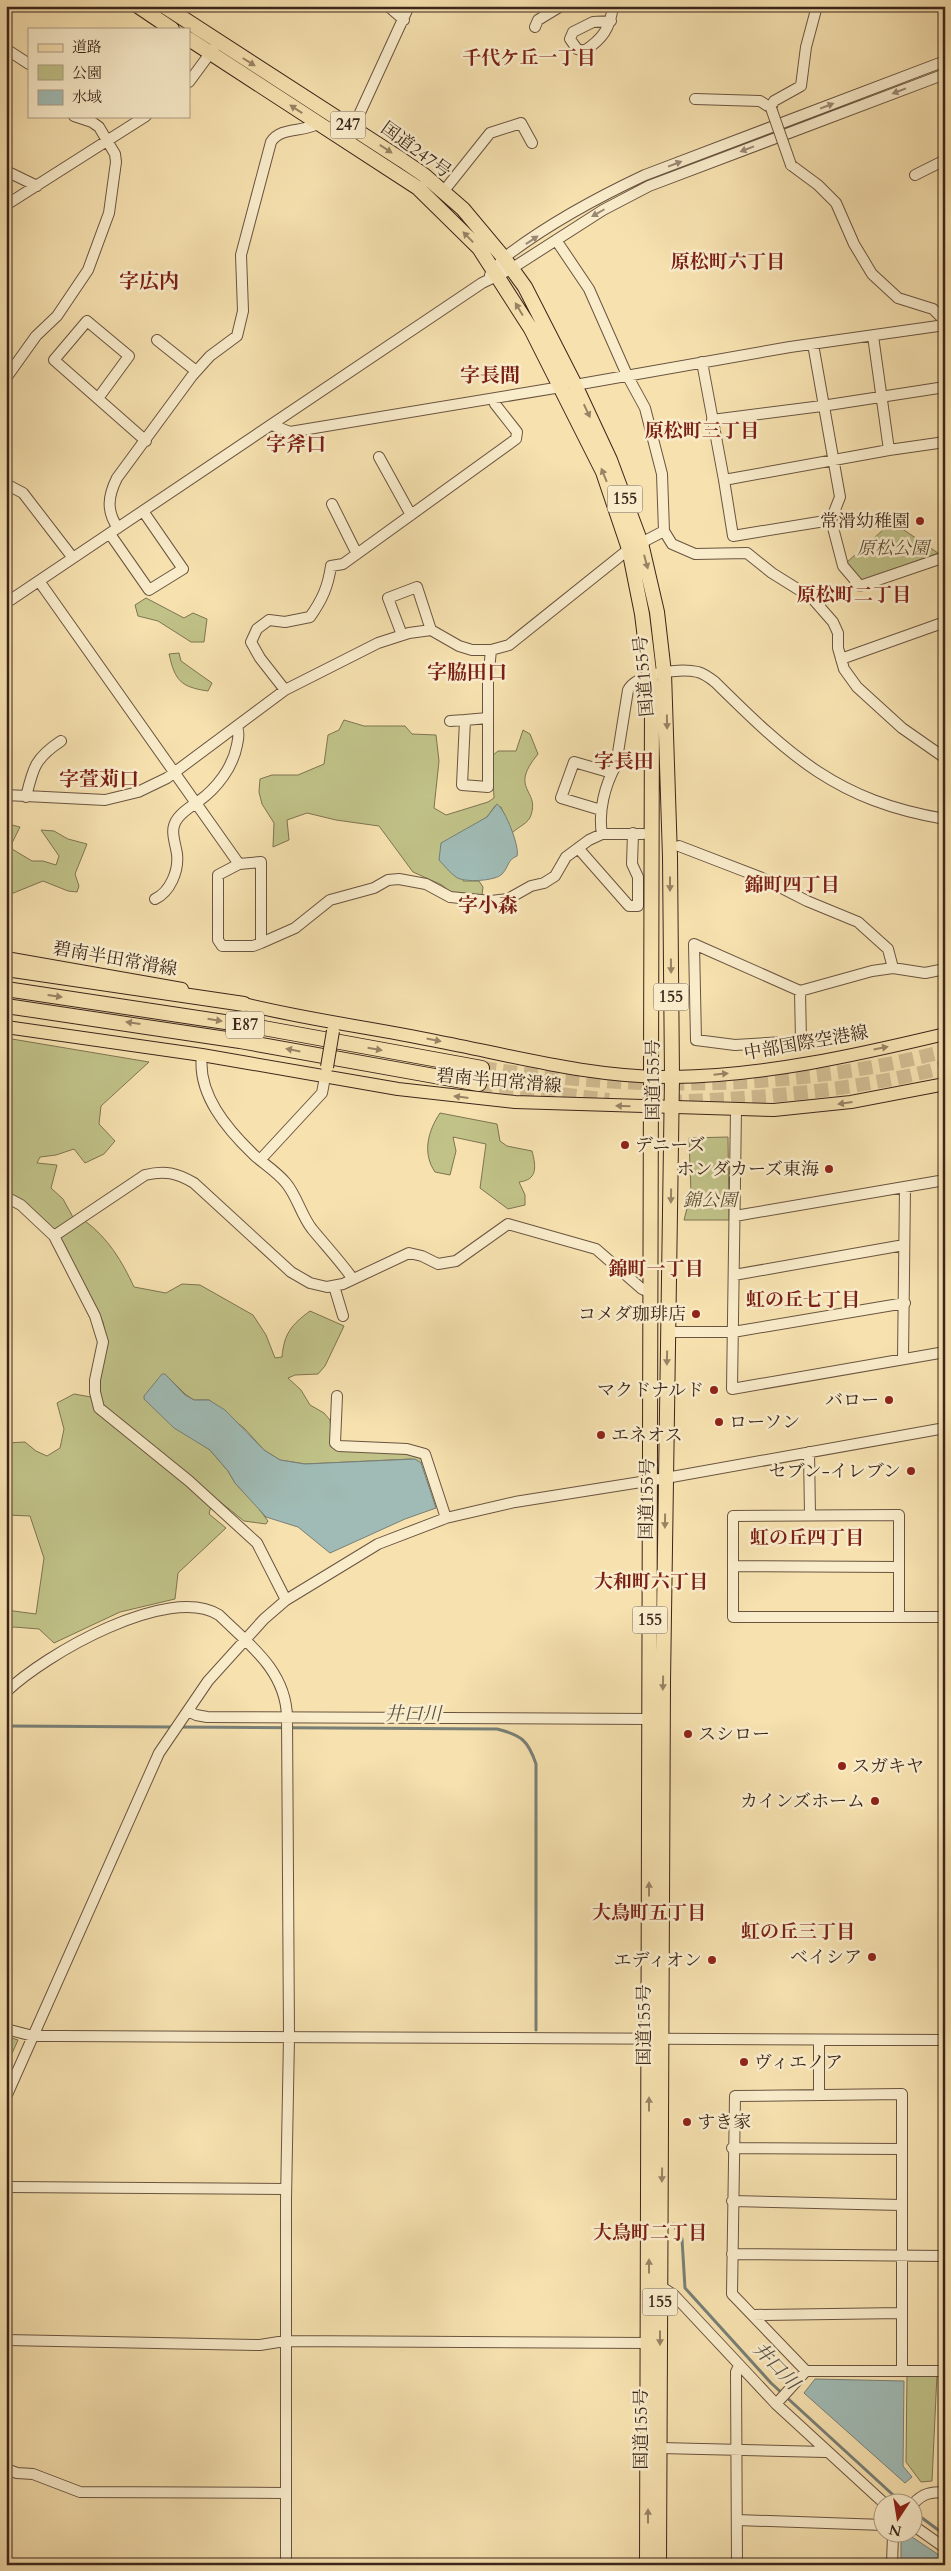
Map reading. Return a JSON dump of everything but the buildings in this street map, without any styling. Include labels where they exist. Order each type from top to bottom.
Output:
[{"type":"highway","points":[[138,6],[171,28]]},
{"type":"highway","name":"国道247号","points":[[164,6],[214,48],[319,123],[418,188],[479,248],[544,340]]},
{"type":"highway","name":"国道247号","points":[[190,39],[214,48],[353,128],[424,175],[478,224],[525,287],[544,340]]},
{"type":"highway","name":"国道155号","points":[[544,340],[610,460],[635,546],[657,612],[650,1294],[650,1719],[660,2286],[659,2565]]},
{"type":"highway","name":"国道155号","points":[[647,2565],[648,2342],[656,2039],[672,1108],[669,838],[657,674]]},
{"type":"highway","points":[[6,969],[244,1004]]},
{"type":"highway","name":"E87","points":[[6,990],[258,1027],[482,1068]]},
{"type":"highway","name":"E87","points":[[6,1006],[240,1040],[479,1084]]},
{"type":"main road","name":"碧南半田常滑線","points":[[6,958],[145,981],[334,1026],[566,1068],[672,1077]]},
{"type":"main road","points":[[326,1072],[334,1026]]},
{"type":"main road","name":"碧南半田常滑線","points":[[6,1027],[326,1072],[475,1098],[672,1108]]},
{"type":"main road","name":"中部国際空港線","points":[[672,1077],[758,1070],[884,1048],[945,1034]]},
{"type":"main road","points":[[672,1108],[736,1110],[814,1107],[945,1084]]},
{"type":"street","points":[[388,6],[404,20]]},
{"type":"street","points":[[353,128],[409,6]]},
{"type":"street","points":[[535,27],[538,20],[561,6]]},
{"type":"street","points":[[611,21],[613,6]]},
{"type":"street","points":[[771,108],[774,101],[801,86],[806,47],[817,6]]},
{"type":"street","points":[[190,81],[214,48]]},
{"type":"street","points":[[6,49],[28,63]]},
{"type":"street","points":[[6,603],[482,283],[586,203],[645,175],[945,61]]},
{"type":"street","points":[[508,264],[556,240],[603,210],[649,186],[945,74]]},
{"type":"street","points":[[695,99],[760,102],[771,108],[791,165],[818,185],[836,203],[858,252],[872,274],[898,298],[933,309],[945,320]]},
{"type":"street","points":[[6,378],[36,336],[57,316],[94,258],[109,213],[116,162],[115,154],[99,127],[92,122],[80,118]]},
{"type":"street","points":[[6,205],[143,118]]},
{"type":"street","points":[[143,511],[183,569],[149,590],[114,531],[109,508],[112,488],[124,466],[146,441],[196,371],[210,356],[237,336],[243,311],[241,255],[271,142],[275,136],[290,130],[313,127],[319,123]]},
{"type":"street","points":[[443,192],[490,133],[521,123],[532,143]]},
{"type":"street","points":[[915,175],[945,160]]},
{"type":"street","points":[[6,171],[37,186]]},
{"type":"street","points":[[556,240],[590,289],[627,376],[645,408],[662,474],[664,531],[672,544],[695,554],[747,552],[772,573],[812,598],[833,622],[838,633],[838,648],[844,669],[857,687],[902,728],[945,758]]},
{"type":"street","points":[[99,397],[129,356],[87,321],[54,360],[99,397],[146,441]]},
{"type":"street","points":[[272,425],[290,432],[494,399],[702,362],[945,325]]},
{"type":"street","points":[[873,336],[889,450]]},
{"type":"street","points":[[157,340],[196,371]]},
{"type":"street","points":[[813,344],[822,406],[840,497],[831,520],[843,566],[860,586],[945,557]]},
{"type":"street","points":[[702,362],[733,536],[831,520]]},
{"type":"street","points":[[712,420],[822,406],[945,387]]},
{"type":"street","points":[[285,690],[260,658],[251,642],[258,629],[269,620],[285,622],[310,617],[323,599],[329,584],[331,566],[343,564],[516,439],[517,432],[495,404],[494,399]]},
{"type":"street","points":[[724,480],[889,450],[940,443],[945,453]]},
{"type":"street","points":[[379,457],[411,515]]},
{"type":"street","points":[[6,484],[23,492],[73,558]]},
{"type":"street","points":[[332,504],[357,554]]},
{"type":"street","points":[[6,795],[105,800],[120,798],[154,786],[285,690],[347,657],[402,635],[431,630],[459,646],[472,650],[491,650],[509,645],[635,546],[664,531]]},
{"type":"street","points":[[39,582],[239,864]]},
{"type":"street","points":[[402,635],[388,598],[417,587],[431,630]]},
{"type":"street","points":[[841,659],[945,622]]},
{"type":"street","points":[[465,720],[462,785],[488,787],[488,718],[491,650]]},
{"type":"street","points":[[602,834],[602,810],[616,765],[628,690],[637,680],[657,674],[688,671],[707,676],[792,754],[858,796],[906,812],[945,820]]},
{"type":"street","points":[[450,721],[488,718]]},
{"type":"street","points":[[156,899],[164,895],[170,887],[177,859],[173,837],[175,823],[217,783],[234,760],[239,732],[236,727]]},
{"type":"street","points":[[26,797],[35,764],[42,754],[62,741]]},
{"type":"street","points":[[602,810],[561,798],[574,762],[612,774]]},
{"type":"street","points":[[261,943],[261,862],[239,864],[218,875],[218,940],[222,946],[252,946],[261,943],[295,928],[330,900],[374,888],[388,880],[399,879],[426,884],[450,897],[491,901],[508,899],[531,886],[544,883],[554,876],[566,857],[578,848],[602,834],[638,834],[632,864],[638,877],[638,906],[629,906],[578,848]]},
{"type":"street","points":[[679,846],[762,878],[807,902],[858,922],[888,949],[893,968]]},
{"type":"street","points":[[800,991],[801,1041],[735,1045],[696,1040],[694,944],[800,991],[872,971],[893,968],[924,973],[945,969]]},
{"type":"street","points":[[202,1055],[200,1071],[208,1096],[224,1122],[260,1160],[286,1183],[312,1228],[336,1254],[353,1279]]},
{"type":"street","points":[[260,1160],[322,1093],[326,1072]]},
{"type":"street","points":[[736,1110],[732,1389],[945,1352]]},
{"type":"street","points":[[54,1236],[146,1175],[158,1171],[169,1172],[180,1174],[194,1184],[291,1272],[317,1286],[334,1286],[409,1253],[422,1256],[438,1264],[456,1261],[508,1224],[596,1249],[650,1294]]},
{"type":"street","points":[[734,1216],[945,1180]]},
{"type":"street","points":[[903,1359],[905,1187]]},
{"type":"street","points":[[6,1197],[21,1205],[54,1236],[100,1328],[103,1342],[95,1392],[99,1408],[195,1487],[257,1543],[286,1600]]},
{"type":"street","points":[[734,1275],[904,1245]]},
{"type":"street","points":[[334,1286],[343,1316]]},
{"type":"street","points":[[668,1332],[733,1332],[905,1302]]},
{"type":"street","points":[[337,1396],[335,1443],[339,1446],[407,1448],[425,1454],[446,1518]]},
{"type":"street","points":[[6,2097],[158,1753],[208,1681],[264,1619],[286,1600],[378,1544],[446,1518],[515,1502],[666,1478],[945,1428]]},
{"type":"street","points":[[808,1452],[810,1515]]},
{"type":"street","points":[[899,1616],[899,1515],[733,1516],[733,1618],[945,1617]]},
{"type":"street","points":[[734,1566],[898,1567]]},
{"type":"street","points":[[6,1692],[32,1669],[75,1643],[104,1629],[164,1610],[193,1606],[210,1609],[245,1640],[279,1680],[287,1700],[286,2565]]},
{"type":"street","points":[[188,1711],[207,1717],[650,1719]]},
{"type":"street","points":[[6,2028],[33,2036],[945,2040]]},
{"type":"street","points":[[819,2040],[819,2095]]},
{"type":"street","points":[[902,2371],[902,2094],[734,2096],[732,2294],[806,2371],[945,2372]]},
{"type":"street","points":[[732,2148],[902,2149]]},
{"type":"street","points":[[6,2187],[286,2189]]},
{"type":"street","points":[[732,2201],[901,2205]]},
{"type":"street","points":[[732,2254],[945,2256]]},
{"type":"street","points":[[660,2286],[674,2295],[776,2404],[874,2494]]},
{"type":"street","points":[[754,2315],[902,2313]]},
{"type":"street","points":[[6,2340],[260,2345],[285,2341],[648,2342]]},
{"type":"street","points":[[737,2565],[738,2450],[736,2372],[739,2366]]},
{"type":"street","points":[[776,2404],[806,2371]]},
{"type":"street","points":[[660,2448],[826,2452]]},
{"type":"street","points":[[6,2470],[33,2474],[80,2492],[285,2492]]},
{"type":"street","points":[[924,2494],[930,2492],[945,2492]]},
{"type":"street","points":[[737,2520],[874,2525]]},
{"type":"street","points":[[924,2533],[945,2548]]},
{"type":"street","points":[[892,2565],[893,2544]]},
{"type":"green space","name":"原松公園","points":[[892,522],[938,553],[860,582],[846,563]]},
{"type":"green space","points":[[146,598],[184,618],[193,613],[207,619],[204,642],[191,642],[158,621],[138,616],[135,605]]},
{"type":"green space","points":[[179,653],[181,661],[212,683],[208,691],[191,687],[180,681],[169,654]]},
{"type":"green space","points":[[344,720],[364,726],[405,726],[412,734],[436,735],[439,761],[434,808],[446,815],[488,802],[494,798],[492,756],[498,751],[516,751],[523,730],[530,734],[538,754],[529,766],[525,782],[532,800],[531,815],[526,823],[512,833],[501,807],[495,806],[487,817],[479,822],[463,881],[479,881],[483,887],[482,895],[453,894],[442,885],[413,872],[379,826],[336,820],[307,813],[287,820],[289,840],[273,847],[274,823],[262,804],[259,792],[260,779],[272,775],[298,775],[324,764],[328,735],[339,730]]},
{"type":"green space","points":[[12,825],[20,827],[12,843],[12,849],[32,861],[43,861],[56,865],[59,856],[41,830],[54,831],[68,839],[87,844],[75,874],[79,886],[77,892],[68,891],[43,881],[6,896],[6,834]]},
{"type":"green space","points":[[6,1038],[149,1062],[101,1106],[99,1124],[115,1141],[104,1154],[85,1163],[74,1149],[56,1155],[40,1157],[37,1163],[57,1165],[51,1188],[63,1199],[74,1219],[54,1231],[6,1193]]},
{"type":"green space","points":[[440,1113],[497,1124],[500,1141],[507,1146],[532,1151],[535,1167],[533,1175],[525,1181],[519,1182],[525,1195],[525,1205],[508,1209],[480,1188],[486,1144],[453,1137],[456,1151],[450,1175],[435,1172],[429,1157],[428,1142],[432,1127]]},
{"type":"green space","name":"錦公園","points":[[728,1137],[729,1220],[684,1220],[691,1193],[689,1138]]},
{"type":"green space","points":[[85,1221],[101,1235],[114,1251],[134,1287],[166,1293],[182,1284],[200,1285],[253,1315],[266,1335],[275,1358],[282,1357],[287,1336],[293,1326],[310,1311],[344,1326],[325,1366],[318,1374],[295,1375],[288,1378],[301,1390],[310,1405],[324,1413],[330,1420],[333,1448],[409,1453],[423,1459],[421,1463],[411,1459],[305,1464],[280,1460],[264,1450],[244,1428],[209,1400],[194,1400],[185,1394],[165,1374],[195,1440],[210,1450],[228,1471],[235,1483],[268,1521],[266,1524],[244,1521],[104,1408],[97,1393],[107,1342],[103,1322],[59,1239]]},
{"type":"green space","points":[[74,1394],[91,1397],[211,1506],[209,1514],[226,1528],[178,1573],[175,1599],[120,1612],[54,1643],[39,1629],[14,1627],[6,1630],[6,1610],[36,1614],[44,1558],[30,1516],[6,1515],[6,1443],[25,1442],[36,1451],[47,1456],[60,1448],[64,1429],[57,1403]]},
{"type":"green space","points":[[6,2036],[18,2040],[6,2067]]},
{"type":"green space","points":[[907,2374],[937,2374],[932,2481],[921,2482],[906,2462]]},
{"type":"water","points":[[497,804],[504,813],[511,829],[517,856],[511,860],[499,876],[487,880],[472,881],[456,877],[439,860],[441,843],[487,817]]},
{"type":"water","points":[[162,1374],[165,1374],[185,1395],[194,1400],[209,1400],[225,1410],[264,1450],[280,1460],[305,1464],[415,1459],[421,1463],[436,1508],[405,1519],[330,1553],[298,1527],[266,1517],[235,1483],[228,1471],[210,1450],[174,1428],[144,1399],[144,1396]]},
{"type":"water","points":[[815,2379],[904,2381],[903,2466],[912,2477],[905,2483],[804,2393]]},
{"type":"water","points":[[901,2544],[922,2544],[945,2559],[945,2565],[901,2565]]},
{"type":"waterway","name":"井口川","points":[[6,1726],[173,1727]]},
{"type":"waterway","name":"井口川","points":[[179,1727],[497,1729],[518,1736],[530,1749],[536,1764],[536,2030]]},
{"type":"waterway","name":"井口川","points":[[673,2224],[682,2239],[685,2288],[771,2383],[892,2494]]},
{"type":"waterway","name":"井口川","points":[[924,2519],[945,2535]]},
{"type":"tunnel","points":[[482,1068],[598,1081],[714,1083],[830,1074],[945,1051]]},
{"type":"tunnel","points":[[668,1102],[738,1098],[842,1088],[945,1067]]},
{"type":"tunnel","points":[[479,1084],[609,1100]]},
{"type":"place","name":"常滑幼稚園","points":[[920,521]]},
{"type":"place","name":"デニーズ","points":[[625,1145]]},
{"type":"place","name":"ホンダカーズ東海","points":[[829,1169]]},
{"type":"place","name":"コメダ珈琲店","points":[[696,1314]]},
{"type":"place","name":"マクドナルド","points":[[714,1390]]},
{"type":"place","name":"バロー","points":[[889,1400]]},
{"type":"place","name":"ローソン","points":[[719,1422]]},
{"type":"place","name":"エネオス","points":[[601,1435]]},
{"type":"place","name":"セブン-イレブン","points":[[911,1471]]},
{"type":"place","name":"スシロー","points":[[688,1734]]},
{"type":"place","name":"スガキヤ","points":[[842,1766]]},
{"type":"place","name":"カインズホーム","points":[[875,1801]]},
{"type":"place","name":"ベイシア","points":[[872,1957]]},
{"type":"place","name":"エディオン","points":[[712,1960]]},
{"type":"place","name":"ヴィエノア","points":[[744,2062]]},
{"type":"place","name":"すき家","points":[[687,2122]]},
{"type":"district","name":"千代ケ丘一丁目","points":[[529,58]]},
{"type":"district","name":"原松町六丁目","points":[[728,262]]},
{"type":"district","name":"字広内","points":[[149,281]]},
{"type":"district","name":"字長間","points":[[490,375]]},
{"type":"district","name":"原松町三丁目","points":[[702,431]]},
{"type":"district","name":"字斧口","points":[[296,444]]},
{"type":"district","name":"原松町二丁目","points":[[854,595]]},
{"type":"district","name":"字脇田口","points":[[467,672]]},
{"type":"district","name":"字長田","points":[[624,761]]},
{"type":"district","name":"字萱苅口","points":[[99,779]]},
{"type":"district","name":"錦町四丁目","points":[[792,885]]},
{"type":"district","name":"字小森","points":[[488,905]]},
{"type":"district","name":"錦町一丁目","points":[[656,1269]]},
{"type":"district","name":"虹の丘七丁目","points":[[803,1300]]},
{"type":"district","name":"虹の丘四丁目","points":[[807,1538]]},
{"type":"district","name":"大和町六丁目","points":[[651,1582]]},
{"type":"district","name":"大鳥町五丁目","points":[[649,1913]]},
{"type":"district","name":"虹の丘三丁目","points":[[798,1932]]},
{"type":"district","name":"大鳥町二丁目","points":[[650,2233]]}]
